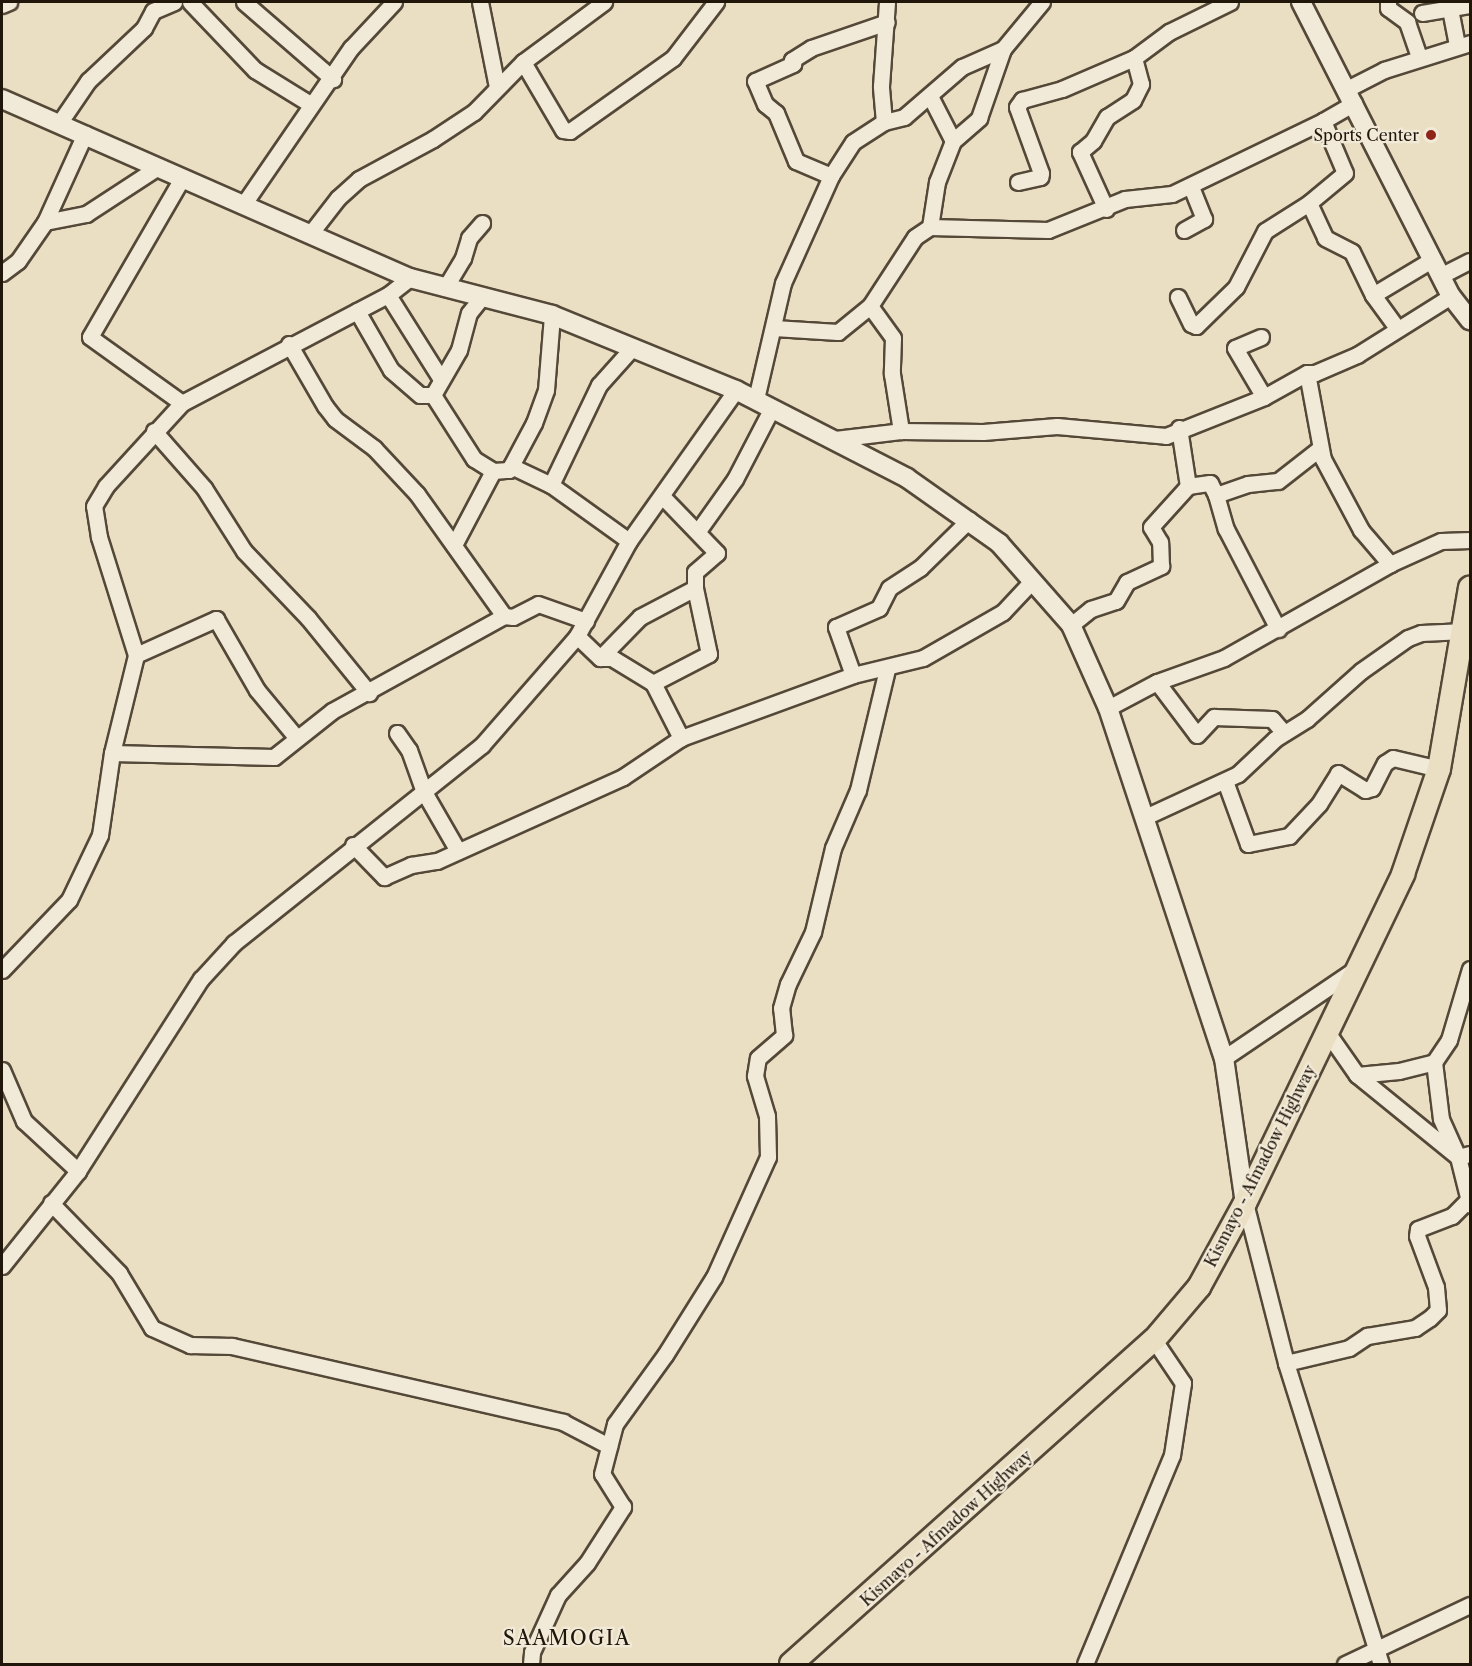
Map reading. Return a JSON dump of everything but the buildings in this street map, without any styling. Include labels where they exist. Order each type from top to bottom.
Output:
[{"type":"main road","name":"Kismayo - Afmadow Highway","points":[[791,1665],[1154,1340],[1198,1287],[1245,1203],[1403,874],[1439,769],[1465,671],[1465,631],[1470,588]]},
{"type":"street","points":[[2,5],[9,2]]},
{"type":"street","points":[[60,122],[88,81],[144,28],[153,11],[174,2]]},
{"type":"street","points":[[190,2],[255,70],[310,104]]},
{"type":"street","points":[[244,2],[333,79]]},
{"type":"street","points":[[243,205],[310,104],[333,79],[351,48],[394,2]]},
{"type":"street","points":[[480,2],[497,87]]},
{"type":"street","points":[[310,234],[338,198],[359,179],[448,130],[480,107],[523,62],[604,2]]},
{"type":"street","points":[[523,62],[563,130],[570,131],[673,58],[716,2]]},
{"type":"street","points":[[884,122],[880,86],[887,2]]},
{"type":"street","points":[[930,226],[937,182],[953,141],[979,118],[1003,49],[1042,2]]},
{"type":"street","points":[[1018,182],[1040,177],[1041,173],[1017,107],[1022,100],[1062,89],[1134,58],[1169,32],[1230,2]]},
{"type":"street","points":[[1301,2],[1451,296],[1470,320]]},
{"type":"street","points":[[1388,2],[1388,8],[1407,22],[1419,57]]},
{"type":"street","points":[[1407,22],[1422,7],[1450,9],[1470,5]]},
{"type":"street","points":[[774,328],[832,335],[870,306],[915,237],[930,226],[1048,230],[1106,209],[1125,199],[1166,195],[1191,186],[1323,121],[1350,96],[1419,57],[1464,44],[1450,9]]},
{"type":"street","points":[[831,176],[796,161],[779,118],[765,104],[755,81],[793,64],[792,60],[811,48],[887,22]]},
{"type":"street","points":[[698,531],[735,479],[764,403],[774,328],[783,283],[831,176],[853,142],[884,122],[904,117],[962,67],[1003,49]]},
{"type":"street","points":[[1106,209],[1080,152],[1093,141],[1107,117],[1133,100],[1141,84],[1134,58]]},
{"type":"street","points":[[930,96],[953,141]]},
{"type":"street","points":[[2,99],[60,122],[181,180],[410,278],[552,315],[764,403],[907,478],[969,520],[999,543],[1071,624],[1108,708],[1224,1058],[1245,1203],[1286,1363],[1332,1500],[1379,1658]]},
{"type":"street","points":[[1178,297],[1191,324],[1197,326],[1236,287],[1265,231],[1309,202],[1345,172],[1323,121]]},
{"type":"street","points":[[2,273],[18,261],[45,222],[85,134]]},
{"type":"street","points":[[45,222],[86,214],[158,167]]},
{"type":"street","points":[[181,180],[90,337],[182,403]]},
{"type":"street","points":[[1184,230],[1204,219],[1191,186]]},
{"type":"street","points":[[1309,202],[1325,238],[1352,252],[1373,295],[1398,328]]},
{"type":"street","points":[[445,288],[464,258],[469,238],[482,223]]},
{"type":"street","points":[[1373,295],[1437,267],[1470,261]]},
{"type":"street","points":[[2,970],[69,900],[100,835],[112,753],[136,655],[99,537],[94,506],[106,486],[182,403],[289,344],[388,296],[410,278]]},
{"type":"street","points":[[388,296],[441,379]]},
{"type":"street","points":[[433,395],[459,350],[469,313],[483,296]]},
{"type":"street","points":[[835,440],[901,430],[983,432],[1067,426],[1158,437],[1264,397],[1306,373],[1315,373],[1357,355],[1451,296]]},
{"type":"street","points":[[870,306],[893,338],[892,374],[901,430]]},
{"type":"street","points":[[357,311],[391,370],[420,395],[433,395]]},
{"type":"street","points":[[433,395],[474,459],[493,471],[509,470],[534,423],[546,390],[552,315]]},
{"type":"street","points":[[1261,337],[1235,348],[1264,397]]},
{"type":"street","points":[[289,344],[335,419],[374,448],[417,494],[504,616]]},
{"type":"street","points":[[551,485],[599,385],[633,347]]},
{"type":"street","points":[[1306,373],[1319,449],[1361,530],[1390,564]]},
{"type":"street","points":[[2,1266],[78,1171],[201,979],[234,943],[353,845],[482,745],[577,636],[630,541],[736,390]]},
{"type":"street","points":[[1179,428],[1188,486]]},
{"type":"street","points":[[154,431],[204,488],[244,551],[308,618],[369,693]]},
{"type":"street","points":[[1216,495],[1248,484],[1278,481],[1319,449]]},
{"type":"street","points":[[511,465],[551,485],[630,541]]},
{"type":"street","points":[[454,545],[493,471]]},
{"type":"street","points":[[1071,624],[1091,609],[1116,601],[1127,582],[1161,566],[1160,542],[1151,527],[1188,486],[1210,483],[1226,529],[1278,629]]},
{"type":"street","points":[[653,683],[709,654],[695,588],[695,572],[717,553],[663,497]]},
{"type":"street","points":[[853,675],[837,627],[879,608],[889,588],[920,568],[969,520]]},
{"type":"street","points":[[1108,708],[1157,682],[1216,662],[1390,564],[1441,541],[1470,540]]},
{"type":"street","points":[[353,845],[384,877],[458,851],[623,777],[681,738],[853,675],[887,669],[923,658],[1003,612],[1032,581]]},
{"type":"street","points":[[600,658],[640,617],[695,588]]},
{"type":"street","points":[[112,753],[274,757],[296,737],[332,711],[369,693],[504,616],[513,617],[538,604],[586,621]]},
{"type":"street","points":[[136,655],[216,619],[257,690],[296,737]]},
{"type":"street","points":[[1144,817],[1190,794],[1225,781],[1252,763],[1284,732],[1307,719],[1361,671],[1408,638],[1420,633],[1465,631]]},
{"type":"street","points":[[577,636],[600,658],[612,658],[653,683],[681,738]]},
{"type":"street","points":[[531,1665],[532,1652],[558,1595],[586,1563],[623,1507],[602,1474],[615,1424],[665,1355],[722,1262],[768,1157],[767,1116],[755,1076],[758,1058],[784,1035],[781,1008],[788,984],[813,932],[833,848],[858,790],[887,669]]},
{"type":"street","points":[[1157,682],[1197,735],[1214,717],[1272,719],[1284,732]]},
{"type":"street","points":[[397,733],[409,750],[424,792],[458,851]]},
{"type":"street","points":[[1225,781],[1248,844],[1289,836],[1319,804],[1338,773],[1365,790],[1372,788],[1393,758],[1439,769]]},
{"type":"street","points":[[1224,1058],[1357,968]]},
{"type":"street","points":[[1286,1363],[1349,1348],[1367,1336],[1415,1328],[1438,1310],[1436,1287],[1417,1236],[1418,1229],[1452,1216],[1469,1203],[1464,1156],[1441,1119],[1434,1062],[1449,1040],[1470,969]]},
{"type":"street","points":[[1327,1032],[1357,1075],[1464,1156]]},
{"type":"street","points":[[1357,1075],[1399,1071],[1434,1062]]},
{"type":"street","points":[[2,1070],[24,1121],[78,1171]]},
{"type":"street","points":[[51,1203],[119,1273],[152,1328],[190,1345],[232,1346],[564,1422],[609,1446]]},
{"type":"street","points":[[1085,1665],[1172,1455],[1183,1383],[1154,1340]]},
{"type":"street","points":[[1344,1665],[1379,1658],[1470,1605]]},
{"type":"place","name":"Sports Center","points":[[1431,135]]},
{"type":"district","name":"SAAMOGIA","points":[[567,1638]]}]
